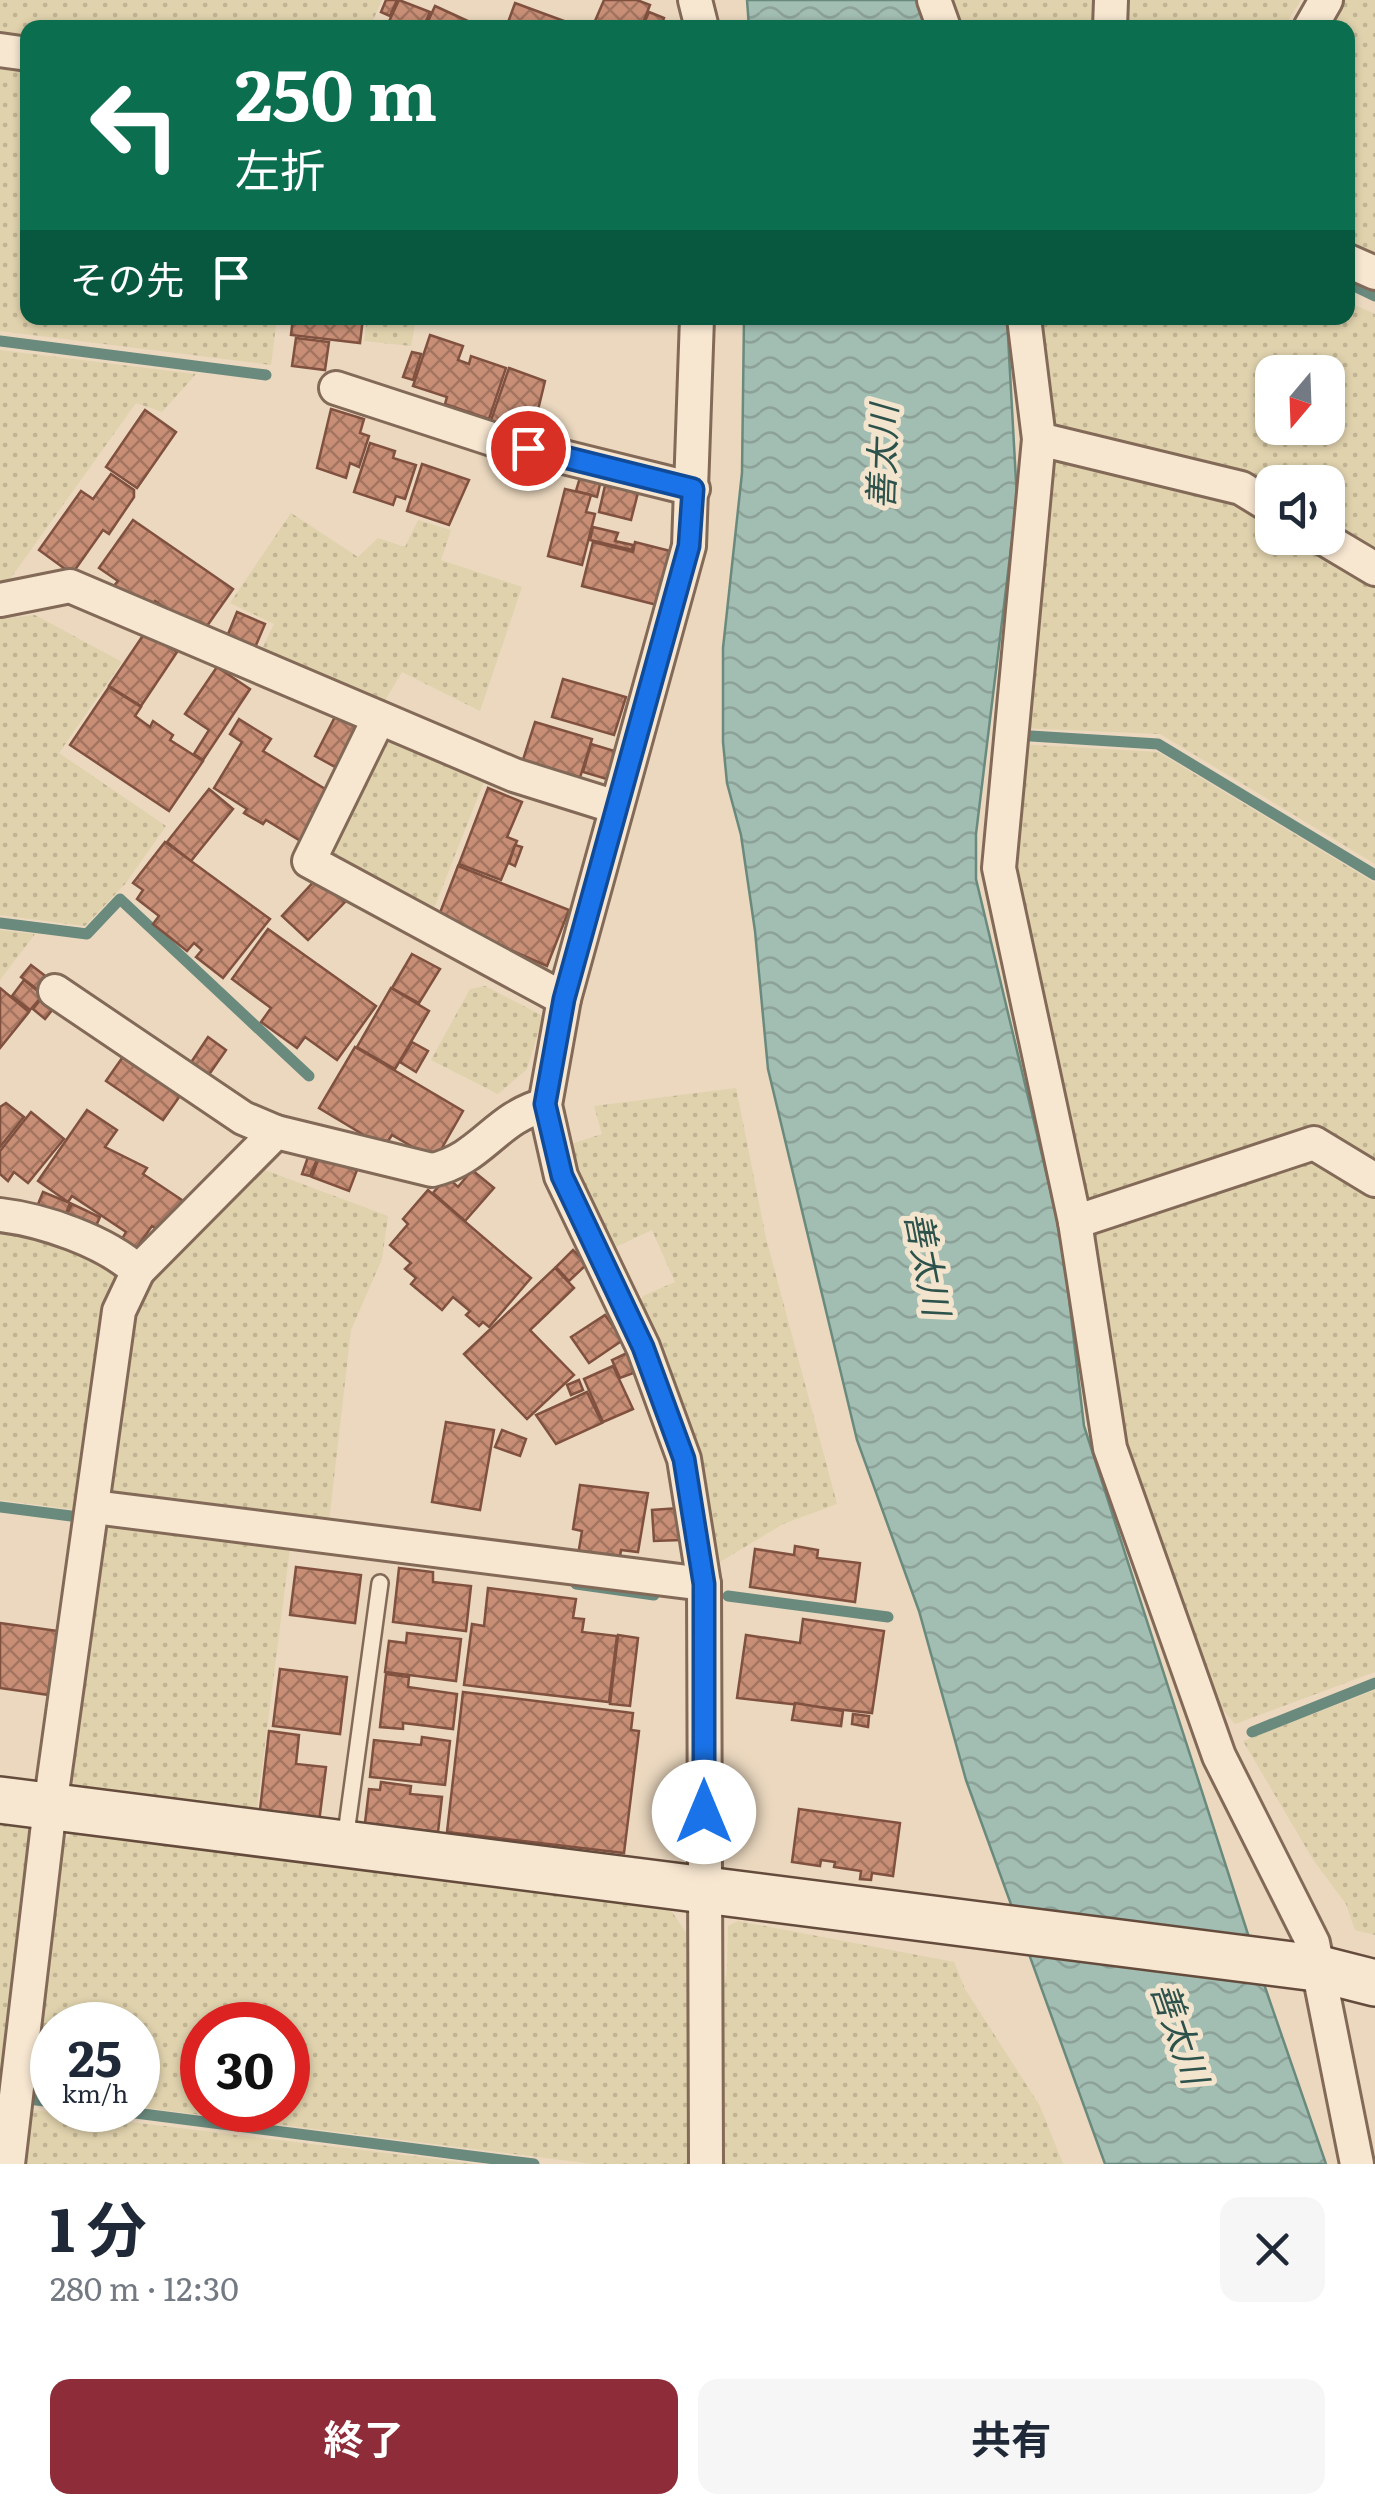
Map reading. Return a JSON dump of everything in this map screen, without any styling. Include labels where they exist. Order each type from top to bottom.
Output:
[{"type":"street","points":[[697,325],[689,546],[564,999],[545,1104],[562,1176],[643,1347],[684,1459],[704,1584],[706,2164]]},
{"type":"street","points":[[1025,325],[1039,440],[999,868],[1075,1222],[1110,1448],[1219,1756],[1313,1943],[1300,1966],[1357,2164]]},
{"type":"street","points":[[336,388],[495,440],[693,489]]},
{"type":"street","points":[[1039,440],[1242,488],[1255,496]]},
{"type":"street","points":[[1345,551],[1375,568]]},
{"type":"street","points":[[0,600],[70,586],[514,775],[616,807]]},
{"type":"street","points":[[379,718],[310,861],[564,999]]},
{"type":"street","points":[[55,991],[243,1118],[276,1132],[432,1170],[458,1164],[520,1111],[545,1104]]},
{"type":"street","points":[[8,2164],[50,1807],[119,1311],[138,1271],[276,1132]]},
{"type":"street","points":[[1075,1222],[1314,1143],[1375,1180]]},
{"type":"street","points":[[0,1215],[23,1218],[122,1257],[138,1271]]},
{"type":"street","points":[[94,1507],[704,1584]]},
{"type":"street","points":[[0,1800],[1300,1966],[1375,1983]]},
{"type":"lane","points":[[345,1844],[380,1583]]},
{"type":"shaded area","points":[[0,0],[382,0],[373,20],[20,20],[20,44],[0,41]]},
{"type":"shaded area","points":[[949,0],[1104,0],[1104,20],[957,20]]},
{"type":"shaded area","points":[[1119,0],[1301,0],[1288,20],[1118,20]]},
{"type":"shaded area","points":[[1336,0],[1375,0],[1375,262],[1355,255],[1355,20],[1325,20]]},
{"type":"shaded area","points":[[0,59],[20,61],[20,325],[276,325],[271,365],[0,331]]},
{"type":"shaded area","points":[[1355,305],[1375,314],[1375,554],[1345,535],[1345,465],[1255,465],[1255,485],[1048,426],[1038,325],[1355,325]]},
{"type":"shaded area","points":[[366,325],[415,325],[411,346],[364,341]]},
{"type":"shaded area","points":[[0,350],[196,374],[162,412],[136,403],[0,593]]},
{"type":"shaded area","points":[[1059,450],[1255,508],[1255,555],[1341,555],[1375,575],[1375,864],[1160,734],[1020,728],[1044,455]]},
{"type":"shaded area","points":[[291,513],[358,557],[378,538],[405,547],[418,520],[451,530],[441,560],[522,587],[480,711],[402,672],[381,707],[259,655],[274,624],[230,603]]},
{"type":"shaded area","points":[[35,615],[122,662],[59,753],[166,826],[126,883],[85,926],[0,915],[0,619]]},
{"type":"shaded area","points":[[389,735],[487,774],[431,916],[327,861],[377,738]]},
{"type":"shaded area","points":[[1019,744],[1158,752],[1375,883],[1375,1173],[1322,1140],[1081,1211],[1007,877]]},
{"type":"shaded area","points":[[0,930],[35,934],[0,980]]},
{"type":"shaded area","points":[[485,986],[543,1016],[527,1069],[498,1094],[431,1060],[470,989]]},
{"type":"shaded area","points":[[736,1088],[766,1238],[837,1504],[783,1524],[718,1563],[697,1460],[669,1371],[638,1307],[643,1296],[675,1282],[652,1230],[609,1250],[582,1192],[568,1145],[602,1134],[594,1106]]},
{"type":"shaded area","points":[[1305,1150],[1375,1186],[1375,1672],[1235,1724],[1202,1686],[1119,1451],[1087,1228]]},
{"type":"shaded area","points":[[254,1166],[388,1216],[382,1259],[351,1330],[328,1530],[104,1492],[135,1293]]},
{"type":"shaded area","points":[[0,1223],[114,1266],[118,1279],[85,1511],[0,1500]]},
{"type":"shaded area","points":[[101,1525],[290,1548],[256,1815],[77,1791],[70,1774]]},
{"type":"shaded area","points":[[1375,1690],[1375,1935],[1355,1930],[1346,1904],[1314,1861],[1243,1741]]},
{"type":"shaded area","points":[[0,1821],[32,1825],[9,2090],[0,2089]]},
{"type":"shaded area","points":[[75,1830],[668,1906],[687,1934],[686,1960],[694,1978],[694,2164],[593,2164],[310,2129],[310,2002],[180,2002],[180,2112],[160,2110],[160,2002],[38,2002],[58,1849]]},
{"type":"shaded area","points":[[738,1921],[954,1962],[965,1989],[1040,2106],[1063,2164],[722,2164],[722,1995],[728,1926]]},
{"type":"shaded area","points":[[24,2109],[30,2110],[30,2132],[160,2132],[160,2126],[180,2128],[180,2132],[213,2132],[477,2164],[17,2164]]},
{"type":"water","points":[[747,0],[920,0],[927,20],[748,20]]},
{"type":"water","name":"善太川","points":[[744,325],[1007,325],[1017,499],[976,834],[976,879],[1062,1239],[1084,1426],[1326,2164],[1105,2164],[966,1780],[919,1611],[857,1440],[768,1069],[755,931],[723,742],[723,648],[742,473]]},
{"type":"building","points":[[386,0],[397,0],[390,16],[381,12]]},
{"type":"building","points":[[399,0],[430,12],[426,20],[390,20]]},
{"type":"building","points":[[604,0],[637,0],[650,5],[644,20],[595,20]]},
{"type":"building","points":[[515,3],[561,20],[509,20]]},
{"type":"building","points":[[435,6],[466,20],[429,20]]},
{"type":"building","points":[[649,12],[664,18],[663,20],[646,20]]},
{"type":"building","points":[[292,325],[362,325],[360,343],[291,335]]},
{"type":"building","points":[[430,335],[463,346],[458,360],[469,364],[471,356],[506,368],[489,419],[445,404],[447,397],[413,386]]},
{"type":"building","points":[[296,338],[329,342],[325,370],[292,366]]},
{"type":"building","points":[[412,352],[421,354],[413,380],[403,377]]},
{"type":"building","points":[[509,368],[545,381],[530,443],[488,429]]},
{"type":"building","points":[[331,409],[364,419],[360,433],[369,436],[359,467],[350,463],[346,478],[317,468]]},
{"type":"building","points":[[145,410],[176,432],[137,488],[106,467]]},
{"type":"building","points":[[370,443],[395,451],[393,458],[416,465],[405,499],[396,496],[393,505],[354,492]]},
{"type":"building","points":[[422,464],[469,480],[449,525],[407,511]]},
{"type":"building","points":[[111,474],[134,490],[134,497],[109,534],[103,530],[72,574],[39,550],[81,491],[93,499]]},
{"type":"building","points":[[581,474],[601,480],[597,497],[576,491]]},
{"type":"building","points":[[607,477],[640,485],[631,520],[599,512]]},
{"type":"building","points":[[565,489],[591,495],[586,512],[595,514],[582,565],[548,556]]},
{"type":"building","points":[[133,520],[233,589],[202,633],[155,601],[147,613],[112,588],[118,581],[99,568]]},
{"type":"building","points":[[593,527],[618,533],[615,541],[633,545],[632,550],[590,540]]},
{"type":"building","points":[[593,542],[633,552],[635,542],[670,551],[657,605],[582,586]]},
{"type":"building","points":[[237,612],[265,624],[254,650],[226,639]]},
{"type":"building","points":[[146,631],[177,652],[141,706],[109,686]]},
{"type":"building","points":[[217,667],[250,689],[203,760],[194,754],[209,730],[185,714]]},
{"type":"building","points":[[563,679],[626,697],[614,735],[552,717]]},
{"type":"building","points":[[109,687],[141,707],[135,716],[150,727],[153,721],[173,735],[170,740],[203,761],[169,811],[70,745]]},
{"type":"building","points":[[336,715],[370,731],[348,774],[315,756]]},
{"type":"building","points":[[239,719],[271,739],[263,751],[330,792],[307,845],[266,820],[263,824],[244,813],[247,809],[214,788],[242,742],[230,734]]},
{"type":"building","points":[[535,722],[592,739],[578,784],[521,766]]},
{"type":"building","points":[[591,744],[618,752],[610,780],[583,772]]},
{"type":"building","points":[[488,788],[522,802],[507,837],[517,841],[501,880],[459,864]]},
{"type":"building","points":[[209,789],[233,809],[191,861],[167,842]]},
{"type":"building","points":[[165,842],[270,919],[223,978],[196,957],[202,950],[194,943],[187,951],[153,924],[159,916],[137,899],[143,890],[133,883]]},
{"type":"building","points":[[515,845],[522,847],[515,866],[509,863]]},
{"type":"building","points":[[458,866],[569,910],[547,966],[438,918]]},
{"type":"building","points":[[318,877],[345,902],[308,940],[282,916]]},
{"type":"building","points":[[268,929],[376,1006],[337,1060],[305,1037],[297,1048],[261,1022],[271,1008],[232,979]]},
{"type":"building","points":[[412,954],[440,969],[419,1003],[392,988]]},
{"type":"building","points":[[31,965],[48,978],[38,990],[21,977]]},
{"type":"building","points":[[24,980],[43,995],[30,1010],[12,996]]},
{"type":"building","points":[[0,988],[29,1012],[0,1048]]},
{"type":"building","points":[[391,988],[429,1011],[395,1069],[357,1047]]},
{"type":"building","points":[[41,999],[53,1009],[45,1019],[33,1009]]},
{"type":"building","points":[[208,1037],[226,1050],[208,1076],[190,1064]]},
{"type":"building","points":[[412,1042],[428,1051],[416,1072],[400,1062]]},
{"type":"building","points":[[355,1047],[463,1111],[435,1160],[392,1135],[384,1147],[319,1108]]},
{"type":"building","points":[[127,1051],[184,1090],[163,1120],[106,1081]]},
{"type":"building","points":[[6,1103],[24,1117],[0,1147],[0,1107]]},
{"type":"building","points":[[87,1110],[117,1130],[105,1147],[147,1168],[143,1174],[185,1202],[163,1234],[152,1226],[136,1249],[122,1239],[126,1232],[72,1196],[68,1202],[38,1181]]},
{"type":"building","points":[[31,1112],[64,1139],[28,1183],[14,1172],[8,1181],[0,1174],[0,1151]]},
{"type":"building","points":[[309,1154],[318,1157],[310,1176],[302,1174]]},
{"type":"building","points":[[319,1157],[357,1170],[349,1191],[312,1177]]},
{"type":"building","points":[[472,1170],[494,1188],[465,1221],[433,1193],[447,1177],[458,1187]]},
{"type":"building","points":[[428,1190],[531,1278],[489,1327],[483,1322],[479,1326],[466,1315],[470,1311],[453,1297],[442,1310],[411,1284],[416,1278],[405,1269],[411,1263],[390,1245],[408,1224],[403,1219]]},
{"type":"building","points":[[43,1192],[70,1203],[63,1221],[36,1209]]},
{"type":"building","points":[[72,1204],[100,1217],[91,1237],[62,1224]]},
{"type":"building","points":[[573,1250],[587,1264],[569,1281],[556,1267]]},
{"type":"building","points":[[555,1268],[574,1288],[530,1330],[574,1375],[527,1419],[464,1354]]},
{"type":"building","points":[[605,1315],[623,1340],[589,1363],[571,1337]]},
{"type":"building","points":[[627,1353],[636,1372],[620,1378],[612,1360]]},
{"type":"building","points":[[613,1366],[633,1409],[603,1422],[584,1379]]},
{"type":"building","points":[[579,1380],[583,1390],[571,1395],[567,1385]]},
{"type":"building","points":[[587,1392],[602,1423],[556,1444],[536,1415]]},
{"type":"building","points":[[446,1422],[494,1430],[480,1510],[432,1502]]},
{"type":"building","points":[[502,1430],[526,1439],[520,1456],[495,1447]]},
{"type":"building","points":[[580,1485],[648,1493],[638,1552],[621,1550],[619,1563],[578,1555],[582,1531],[573,1529]]},
{"type":"building","points":[[679,1508],[681,1540],[654,1541],[652,1510]]},
{"type":"building","points":[[795,1546],[818,1550],[817,1558],[860,1563],[855,1602],[750,1587],[755,1549],[794,1555]]},
{"type":"building","points":[[296,1567],[361,1575],[355,1623],[290,1615]]},
{"type":"building","points":[[399,1568],[433,1572],[433,1582],[471,1586],[466,1631],[393,1622]]},
{"type":"building","points":[[488,1588],[576,1599],[573,1618],[584,1619],[582,1632],[617,1636],[609,1702],[464,1685],[472,1624],[484,1626]]},
{"type":"building","points":[[803,1619],[884,1631],[872,1713],[737,1698],[746,1635],[800,1643]]},
{"type":"building","points":[[0,1623],[58,1631],[49,1695],[0,1688]]},
{"type":"building","points":[[407,1633],[461,1639],[456,1681],[385,1672],[389,1641],[406,1643]]},
{"type":"building","points":[[618,1635],[638,1638],[630,1706],[610,1704]]},
{"type":"building","points":[[280,1669],[347,1677],[340,1734],[273,1726]]},
{"type":"building","points":[[386,1674],[409,1677],[408,1687],[457,1694],[453,1729],[403,1723],[403,1729],[380,1727]]},
{"type":"building","points":[[463,1692],[633,1713],[631,1730],[639,1731],[624,1853],[447,1832]]},
{"type":"building","points":[[795,1703],[843,1711],[841,1726],[792,1720]]},
{"type":"building","points":[[853,1714],[869,1716],[868,1727],[852,1724]]},
{"type":"building","points":[[269,1731],[299,1735],[296,1764],[326,1767],[319,1822],[269,1815],[269,1811],[260,1810]]},
{"type":"building","points":[[422,1737],[450,1741],[445,1785],[370,1777],[374,1740],[421,1745]]},
{"type":"building","points":[[381,1782],[411,1786],[410,1794],[442,1797],[438,1832],[365,1823],[369,1789],[380,1790]]},
{"type":"building","points":[[799,1809],[900,1823],[893,1876],[872,1873],[871,1880],[860,1879],[861,1871],[834,1867],[835,1862],[821,1860],[820,1866],[792,1862]]},
{"type":"waterway","points":[[1355,286],[1375,296]]},
{"type":"waterway","points":[[0,341],[266,375]]},
{"type":"waterway","points":[[1031,736],[1158,744],[1375,875]]},
{"type":"waterway","points":[[0,923],[87,934],[120,899],[309,1076]]},
{"type":"waterway","points":[[0,1507],[79,1517]]},
{"type":"waterway","points":[[576,1584],[654,1595]]},
{"type":"waterway","points":[[728,1596],[888,1617]]},
{"type":"waterway","points":[[1252,1732],[1375,1683]]},
{"type":"waterway","points":[[160,2116],[534,2164]]},
{"type":"route","points":[[528,448],[693,489],[689,546],[564,999],[545,1104],[562,1176],[643,1347],[684,1459],[704,1584],[704,1812]]}]
